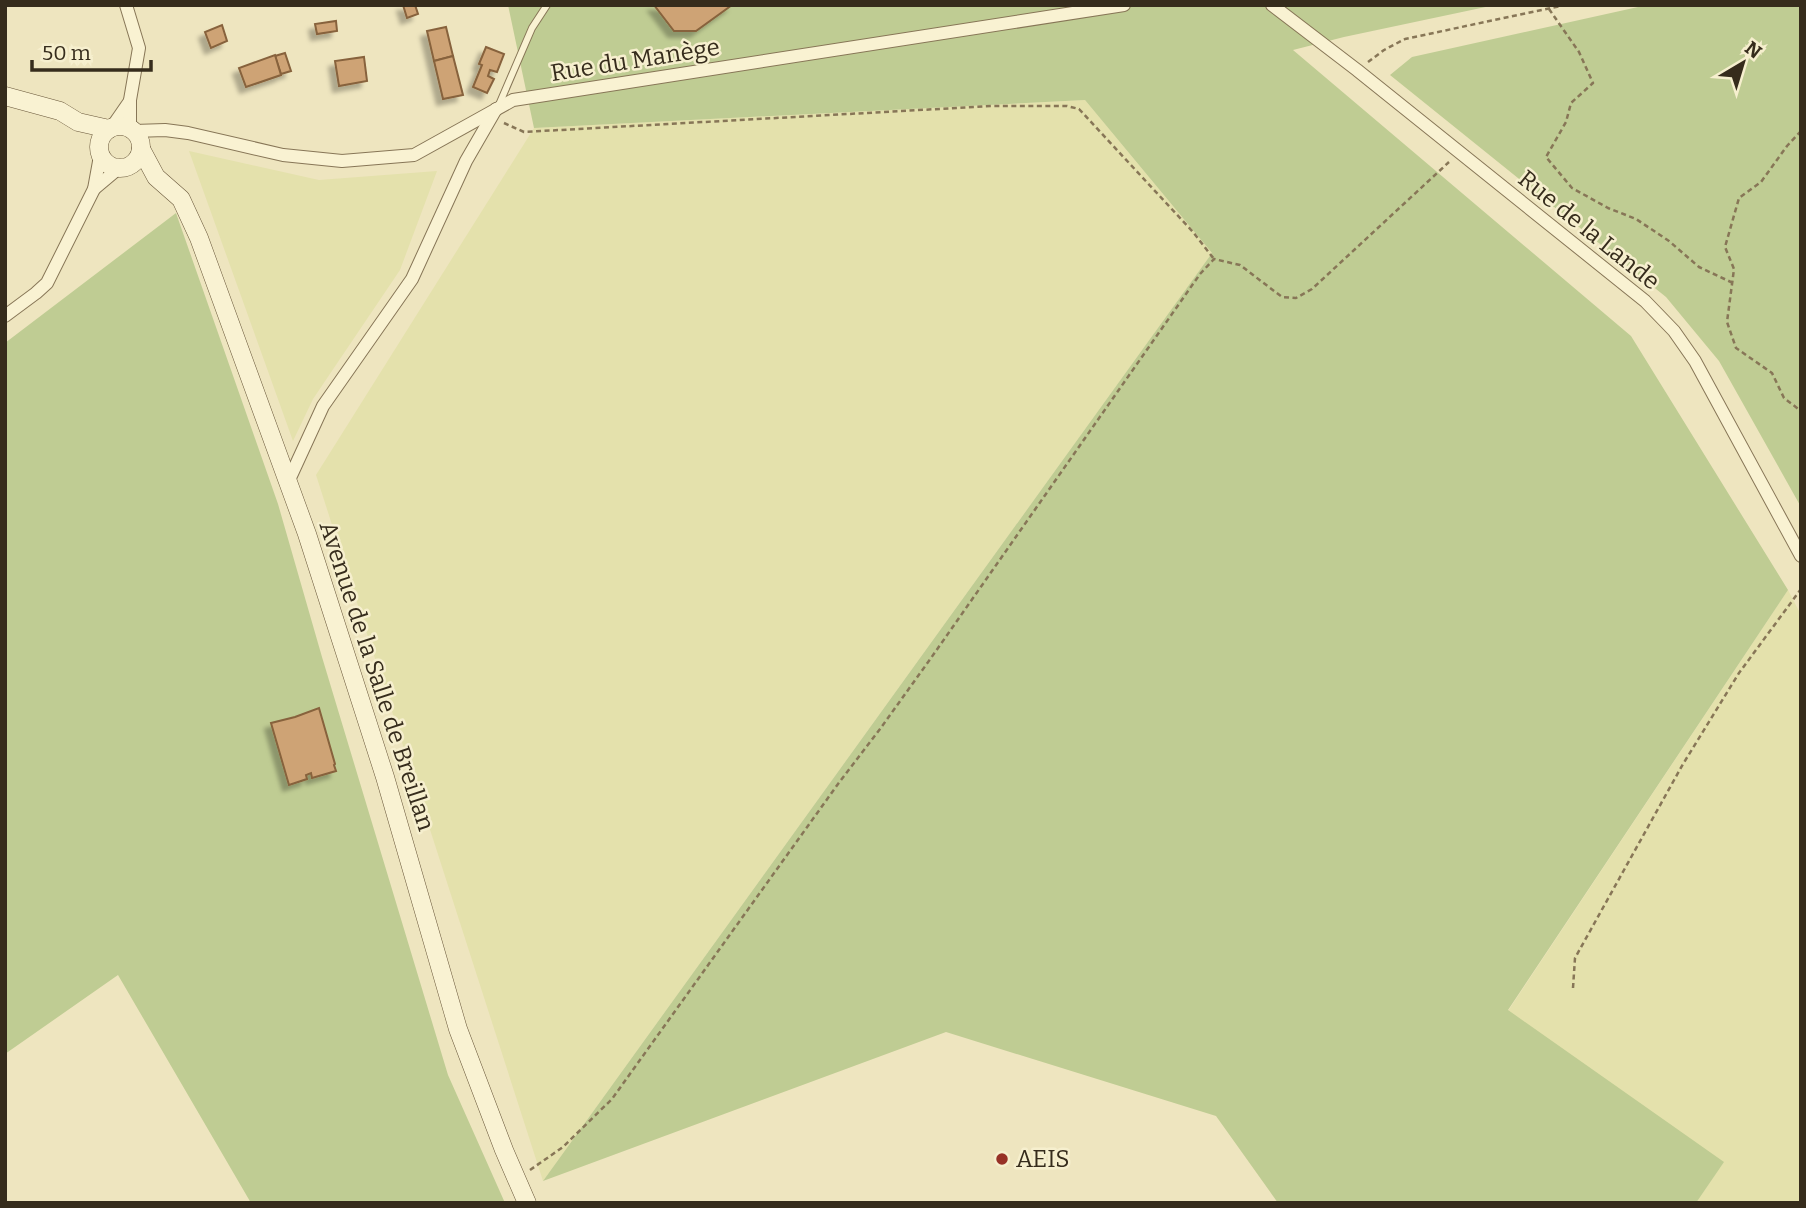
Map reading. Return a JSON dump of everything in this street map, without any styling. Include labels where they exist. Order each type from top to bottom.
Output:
[{"type":"street","name":"Avenue de la Salle de Breillan","points":[[127,5],[139,48],[130,101],[128,135],[156,177],[181,199],[199,238],[289,480],[386,777],[458,1029],[527,1203]]},
{"type":"street","name":"Rue du Manège","points":[[128,135],[165,130],[283,155],[342,161],[414,155],[494,113],[513,100],[1124,5]]},
{"type":"street","name":"Rue de la Lande","points":[[1272,5],[1645,300],[1674,331],[1695,362],[1801,556]]},
{"type":"street","points":[[5,96],[60,111],[78,122],[128,135]]},
{"type":"street","points":[[289,480],[323,405],[411,279],[466,161],[494,113]]},
{"type":"street","points":[[78,122],[109,166],[121,169]]},
{"type":"street","points":[[5,316],[47,284],[94,189],[101,136],[128,135]]},
{"type":"street","points":[[94,189],[135,162],[128,135]]},
{"type":"street","name":"Avenue de la Salle de Breillan","points":[[121,169],[156,177]]},
{"type":"lane","points":[[494,113],[532,28],[547,5]]},
{"type":"path","points":[[1357,70],[1384,50],[1405,39],[1565,5]]},
{"type":"path","points":[[1549,9],[1579,52],[1593,83],[1571,103],[1566,122],[1546,157],[1572,188],[1608,208],[1636,219],[1670,241],[1699,267],[1732,284]]},
{"type":"path","points":[[494,113],[524,132],[992,106],[1067,106],[1079,109],[1088,118],[1176,213],[1214,259],[1240,264],[1282,297],[1297,298],[1312,289],[1459,152]]},
{"type":"path","points":[[1801,131],[1761,182],[1739,198],[1725,247],[1734,269],[1727,322],[1736,348],[1772,373],[1784,398],[1801,411]]},
{"type":"path","points":[[517,1180],[563,1147],[612,1099],[880,729],[1200,274],[1214,259]]},
{"type":"path","points":[[1573,988],[1575,958],[1683,764],[1739,673],[1801,589]]},
{"type":"shaded area","points":[[1085,100],[1212,253],[543,1181],[316,475],[534,128]]},
{"type":"shaded area","points":[[189,151],[319,180],[437,171],[400,270],[313,399],[293,441]]},
{"type":"shaded area","points":[[1788,590],[1801,615],[1801,1203],[1696,1203],[1723,1163],[1508,1011]]},
{"type":"green space","points":[[508,5],[1495,5],[1293,50],[1631,336],[1788,590],[1508,1010],[1724,1162],[1696,1203],[1278,1203],[1216,1116],[946,1032],[543,1181],[1212,253],[1085,100],[534,128]]},
{"type":"green space","points":[[1647,5],[1801,5],[1801,507],[1719,361],[1666,297],[1390,75],[1412,57]]},
{"type":"green space","points":[[176,213],[278,504],[448,1075],[505,1203],[251,1203],[118,975],[5,1054],[5,343]]},
{"type":"building","points":[[403,5],[415,5],[418,14],[407,18]]},
{"type":"building","points":[[654,5],[732,5],[696,31],[674,31]]},
{"type":"building","points":[[336,21],[337,31],[317,34],[315,24]]},
{"type":"building","points":[[222,25],[227,41],[211,48],[205,32]]},
{"type":"building","points":[[446,27],[453,56],[434,61],[427,31]]},
{"type":"building","points":[[486,47],[504,54],[497,72],[490,70],[488,76],[494,79],[487,93],[473,87]]},
{"type":"building","points":[[285,53],[291,71],[281,74],[275,56]]},
{"type":"building","points":[[275,55],[281,75],[246,87],[239,68]]},
{"type":"building","points":[[453,56],[463,95],[443,99],[434,61]]},
{"type":"building","points":[[364,57],[367,81],[339,86],[335,61]]},
{"type":"building","points":[[319,708],[336,771],[312,778],[311,773],[306,775],[307,779],[289,785],[271,723]]},
{"type":"place","name":"AEIS","points":[[1002,1159]]}]
